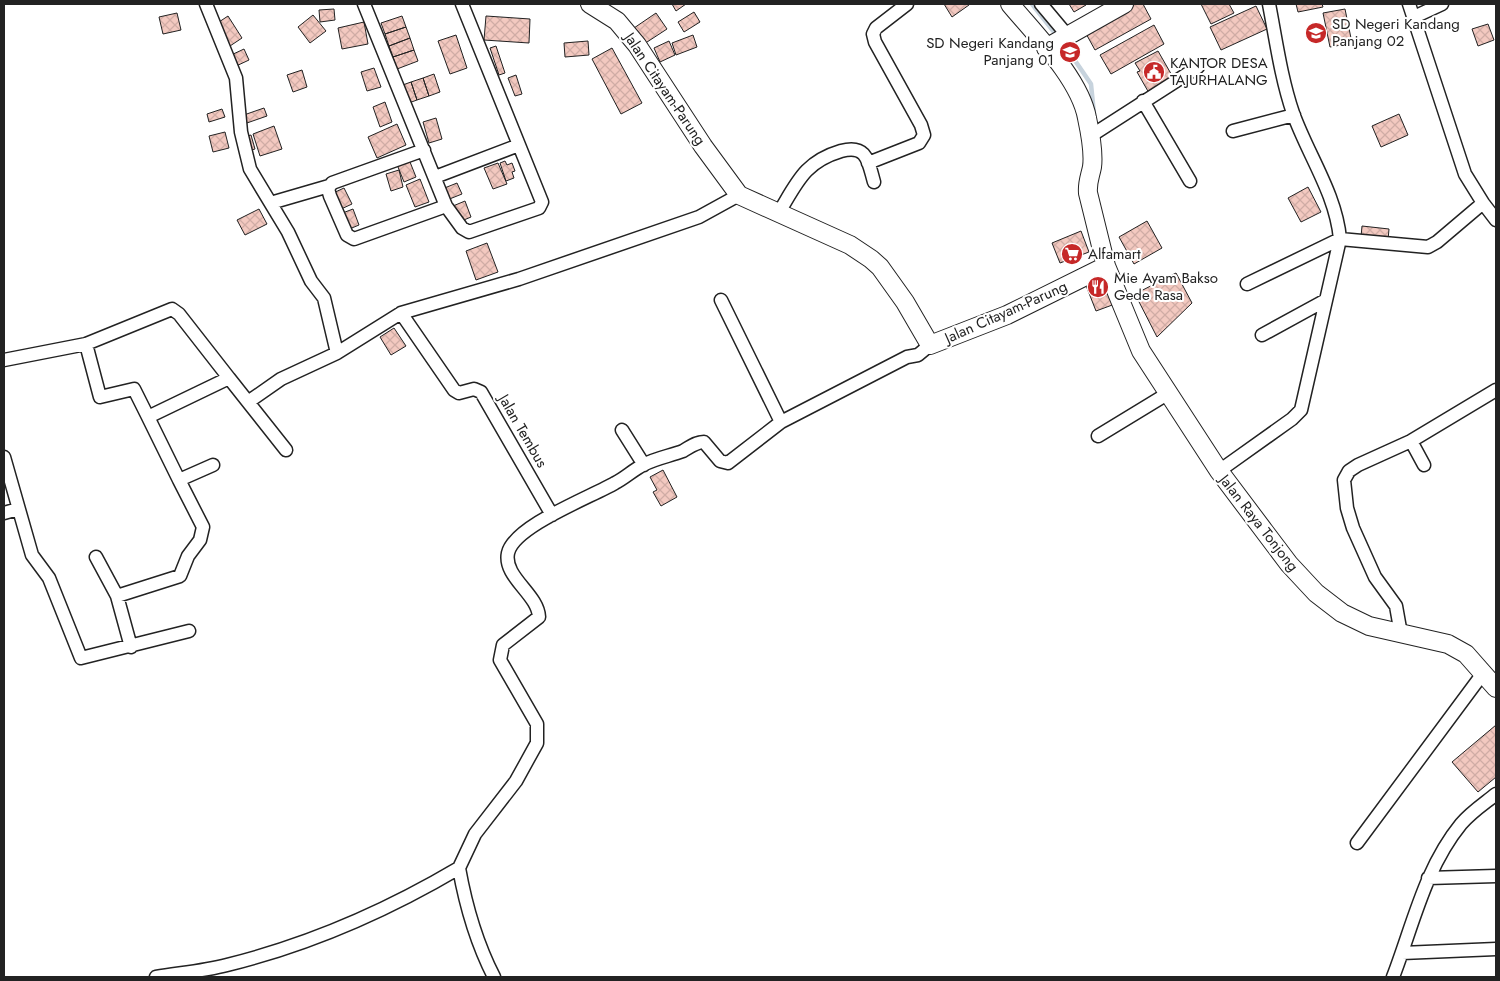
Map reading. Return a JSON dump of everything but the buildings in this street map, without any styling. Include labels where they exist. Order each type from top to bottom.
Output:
[{"type":"main road","name":"Jalan Citayam-Parung","points":[[590,4],[607,13],[637,45],[703,146],[739,195],[850,245],[880,266],[930,345],[1007,315],[1106,266]]},
{"type":"main road","points":[[1010,4],[1058,41],[1087,116],[1092,160],[1087,185],[1106,266]]},
{"type":"main road","points":[[1058,41],[1124,4]]},
{"type":"main road","name":"Jalan Raya Tonjong","points":[[1106,266],[1141,351],[1167,394],[1257,523],[1316,593],[1330,605],[1354,620],[1401,634],[1448,644],[1466,654],[1484,672],[1496,688]]},
{"type":"street","points":[[206,4],[236,78],[242,132],[250,169],[288,232],[311,281],[324,298],[337,352]]},
{"type":"street","points":[[364,4],[446,206],[462,228],[469,232],[539,208],[542,202],[462,4]]},
{"type":"street","points":[[868,163],[919,143],[924,135],[921,125],[874,37],[876,28],[908,4]]},
{"type":"street","points":[[1041,4],[1058,41]]},
{"type":"street","points":[[1220,471],[1292,419],[1301,410],[1340,239],[1337,216],[1294,115],[1281,72],[1269,4]]},
{"type":"street","points":[[1409,4],[1465,174],[1482,203],[1496,220]]},
{"type":"street","points":[[1414,17],[1442,4]]},
{"type":"street","points":[[1089,137],[1198,67]]},
{"type":"street","points":[[1143,101],[1190,181]]},
{"type":"street","points":[[1233,132],[1294,115]]},
{"type":"street","points":[[435,177],[519,145]]},
{"type":"street","points":[[778,214],[801,175],[816,161],[853,148],[859,149],[865,155],[874,182]]},
{"type":"street","points":[[274,202],[329,186],[424,150]]},
{"type":"street","points":[[329,186],[328,193],[347,235],[354,239],[446,206]]},
{"type":"street","points":[[248,402],[281,379],[337,352],[401,313],[520,279],[705,215],[739,195]]},
{"type":"street","points":[[1247,284],[1340,239],[1428,247],[1437,242],[1482,203]]},
{"type":"street","points":[[721,300],[781,422]]},
{"type":"street","points":[[1262,335],[1326,300]]},
{"type":"street","points":[[4,360],[86,344],[172,309],[179,314],[286,450]]},
{"type":"street","name":"Jalan Tembus","points":[[401,313],[454,390],[462,393],[474,389],[481,392],[552,515]]},
{"type":"street","points":[[86,344],[100,397],[132,388],[136,390],[203,527],[200,540],[186,560],[180,576],[117,596]]},
{"type":"street","points":[[156,977],[225,966],[300,943],[399,900],[459,868],[475,834],[516,782],[532,756],[537,743],[537,724],[502,666],[500,656],[503,645],[539,617],[536,605],[511,569],[508,558],[510,548],[518,538],[552,515],[614,484],[644,464],[701,442],[706,444],[720,461],[728,463],[781,422],[907,357],[918,355],[930,345]]},
{"type":"street","points":[[148,417],[229,378]]},
{"type":"street","points":[[1401,634],[1396,606],[1375,577],[1356,536],[1347,508],[1344,480],[1349,471],[1358,465],[1411,441],[1496,390]]},
{"type":"street","points":[[1098,436],[1167,394]]},
{"type":"street","points":[[622,430],[644,464]]},
{"type":"street","points":[[1411,441],[1424,465]]},
{"type":"street","points":[[4,457],[6,471],[32,555],[49,578],[81,658],[189,631]]},
{"type":"street","points":[[179,480],[213,465]]},
{"type":"street","points":[[4,513],[18,509]]},
{"type":"street","points":[[96,557],[117,596],[131,647]]},
{"type":"street","points":[[1357,843],[1484,672]]},
{"type":"street","points":[[1393,977],[1428,878],[1449,840],[1463,822],[1496,794]]},
{"type":"street","points":[[459,868],[476,940],[494,977]]},
{"type":"street","points":[[1428,878],[1496,876]]},
{"type":"street","points":[[1402,953],[1496,949]]},
{"type":"waterway","points":[[1032,4],[1058,37]]},
{"type":"waterway","points":[[1063,43],[1091,84],[1094,114]]},
{"type":"place","name":"SD Negeri Kandang Panjang 02","points":[[1316,33]]},
{"type":"place","name":"SD Negeri Kandang Panjang 01","points":[[1070,52]]},
{"type":"place","name":"KANTOR DESA TAJURHALANG","points":[[1154,72]]},
{"type":"place","name":"Alfamart","points":[[1072,254]]},
{"type":"place","name":"Mie Ayam Bakso Gede Rasa","points":[[1098,287]]}]
